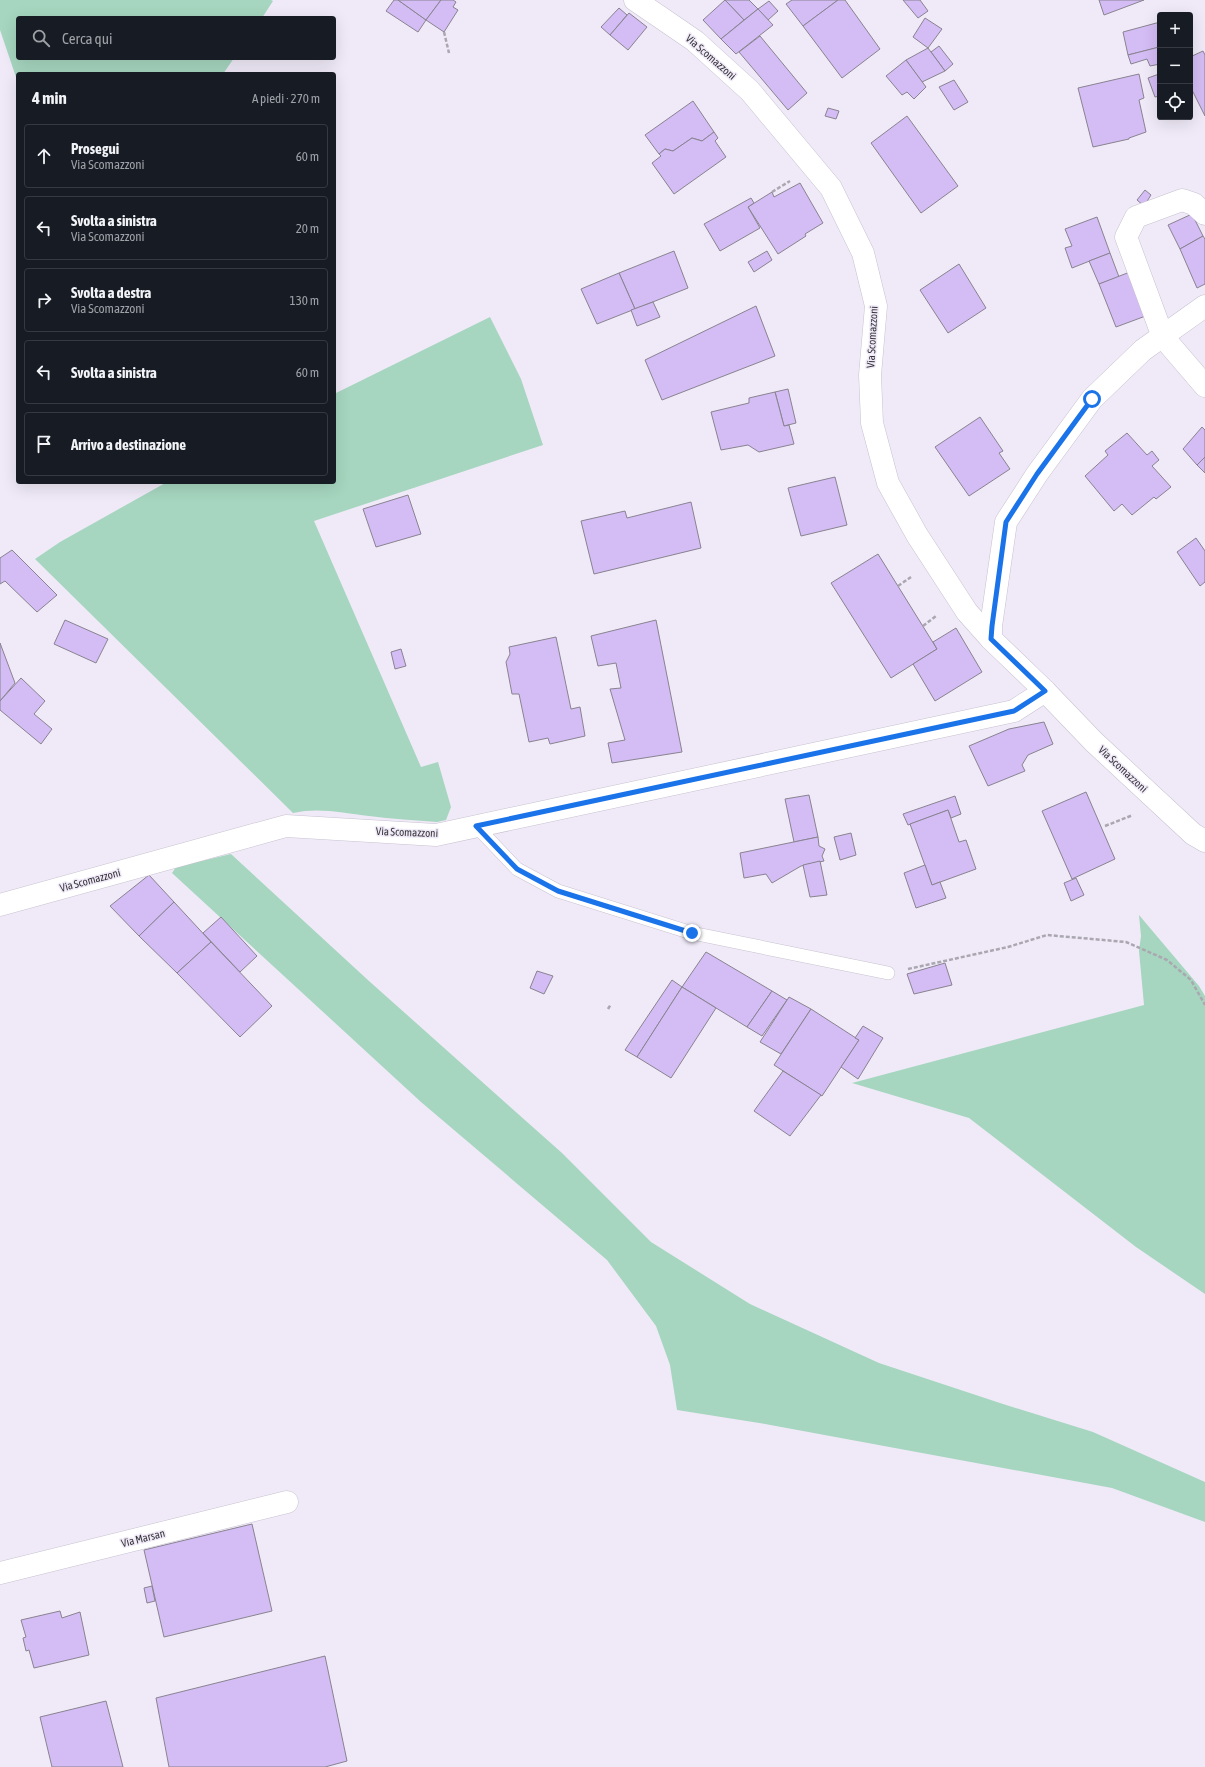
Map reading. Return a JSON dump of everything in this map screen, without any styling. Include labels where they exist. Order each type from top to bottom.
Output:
[{"type":"street","name":"Via Scomazzoni","points":[[635,0],[695,41],[750,92],[831,188],[863,253],[876,306],[870,375],[872,423],[888,483],[917,535],[967,612],[991,639],[1100,747],[1193,834],[1205,841]]},
{"type":"street","points":[[1205,214],[1194,204],[1182,200],[1136,217],[1126,237],[1163,337],[1205,386]]},
{"type":"street","points":[[991,639],[1006,522],[1037,474],[1092,399],[1143,350],[1205,306]]},
{"type":"street","name":"Via Scomazzoni","points":[[0,905],[286,826],[436,835],[1014,711],[1045,691]]},
{"type":"street","name":"Via Marsan","points":[[0,1573],[287,1502]]},
{"type":"lane","points":[[476,826],[517,869],[558,891],[692,933],[888,973]]},
{"type":"path","points":[[444,32],[449,53]]},
{"type":"path","points":[[898,586],[911,577]]},
{"type":"path","points":[[923,626],[936,616]]},
{"type":"path","points":[[1105,826],[1139,812]]},
{"type":"path","points":[[888,973],[1008,947],[1047,935],[1126,942],[1167,960],[1191,980],[1205,1005]]},
{"type":"path","points":[[608,1009],[611,1004]]},
{"type":"green space","points":[[0,0],[273,1],[263,16],[16,16],[16,60],[233,60],[224,72],[16,72],[16,77],[0,30]]},
{"type":"green space","points":[[490,317],[521,379],[543,445],[314,521],[421,767],[438,762],[451,807],[446,820],[437,822],[321,811],[302,811],[293,813],[35,559],[60,542],[163,484],[336,484],[336,393]]},
{"type":"green space","points":[[231,854],[369,981],[562,1153],[651,1242],[750,1304],[879,1363],[1093,1432],[1205,1482],[1205,1522],[1112,1488],[765,1424],[677,1410],[670,1365],[656,1326],[607,1260],[421,1102],[172,873],[176,867]]},
{"type":"green space","points":[[1139,915],[1199,986],[1205,996],[1205,1294],[1136,1247],[969,1118],[852,1083],[1144,1005],[1139,951],[1141,936]]},
{"type":"building","points":[[394,0],[398,0],[426,20],[418,32],[386,11]]},
{"type":"building","points":[[398,0],[441,0],[426,20]]},
{"type":"building","points":[[441,0],[453,0],[456,2],[453,7],[458,10],[444,32],[426,20]]},
{"type":"building","points":[[725,0],[749,0],[758,9],[744,20]]},
{"type":"building","points":[[725,0],[744,20],[721,39],[703,20]]},
{"type":"building","points":[[792,0],[838,0],[803,26],[786,4]]},
{"type":"building","points":[[838,0],[845,0],[880,49],[842,78],[803,26]]},
{"type":"building","points":[[903,0],[920,0],[928,11],[918,18]]},
{"type":"building","points":[[1099,0],[1144,0],[1104,15]]},
{"type":"building","points":[[769,1],[778,11],[768,20],[758,9]]},
{"type":"building","points":[[619,8],[627,15],[610,35],[601,27]]},
{"type":"building","points":[[758,9],[773,25],[736,54],[721,39]]},
{"type":"building","points":[[629,13],[647,27],[628,50],[610,35]]},
{"type":"building","points":[[925,18],[942,29],[928,48],[913,37]]},
{"type":"building","points":[[1157,23],[1157,48],[1128,55],[1123,32]]},
{"type":"building","points":[[760,36],[807,93],[788,110],[739,52]]},
{"type":"building","points":[[939,46],[953,64],[945,71],[931,52]]},
{"type":"building","points":[[928,48],[945,71],[922,82],[906,60]]},
{"type":"building","points":[[1157,48],[1157,65],[1150,66],[1147,59],[1131,64],[1128,55]]},
{"type":"building","points":[[1203,51],[1205,55],[1205,116],[1193,92],[1193,56]]},
{"type":"building","points":[[906,60],[926,87],[914,99],[907,92],[902,95],[886,76]]},
{"type":"building","points":[[1139,74],[1144,98],[1139,100],[1146,132],[1129,139],[1093,147],[1078,88]]},
{"type":"building","points":[[1157,75],[1157,97],[1155,97],[1148,78]]},
{"type":"building","points":[[954,80],[968,102],[954,110],[939,87]]},
{"type":"building","points":[[693,101],[714,132],[702,141],[692,138],[673,151],[665,149],[659,154],[645,135]]},
{"type":"building","points":[[828,108],[839,111],[836,119],[825,116]]},
{"type":"building","points":[[907,116],[958,186],[921,213],[871,143]]},
{"type":"building","points":[[714,132],[718,138],[715,141],[726,157],[674,194],[652,163],[661,156],[659,154],[665,149],[673,151],[692,138],[702,141]]},
{"type":"building","points":[[800,183],[823,223],[778,254],[748,207],[772,192],[774,197]]},
{"type":"building","points":[[1145,190],[1151,195],[1144,206],[1137,200]]},
{"type":"building","points":[[751,198],[754,203],[748,207],[760,228],[720,251],[704,224]]},
{"type":"building","points":[[1192,214],[1203,236],[1180,249],[1168,225]]},
{"type":"building","points":[[1097,217],[1110,253],[1072,268],[1065,248],[1072,246],[1065,229]]},
{"type":"building","points":[[1203,236],[1205,239],[1205,284],[1197,288],[1180,249]]},
{"type":"building","points":[[674,251],[688,288],[635,309],[619,273]]},
{"type":"building","points":[[767,251],[772,260],[754,272],[748,262]]},
{"type":"building","points":[[1110,253],[1119,277],[1099,284],[1089,261]]},
{"type":"building","points":[[959,264],[986,308],[948,333],[920,290]]},
{"type":"building","points":[[1135,270],[1151,314],[1116,327],[1099,284]]},
{"type":"building","points":[[619,273],[635,309],[597,324],[581,289]]},
{"type":"building","points":[[653,302],[660,317],[637,326],[631,310]]},
{"type":"building","points":[[756,306],[775,356],[662,400],[645,360]]},
{"type":"building","points":[[788,389],[796,423],[784,426],[775,392]]},
{"type":"building","points":[[775,392],[784,426],[789,425],[794,444],[759,452],[748,445],[721,450],[711,412],[749,403],[749,398]]},
{"type":"building","points":[[980,417],[1003,451],[999,453],[1010,469],[969,496],[935,447]]},
{"type":"building","points":[[1202,427],[1205,430],[1205,457],[1197,465],[1183,449]]},
{"type":"building","points":[[1127,433],[1147,455],[1152,451],[1159,460],[1152,466],[1171,487],[1156,499],[1154,497],[1132,515],[1122,504],[1114,511],[1085,476],[1108,455],[1105,451]]},
{"type":"building","points":[[1205,457],[1205,473],[1197,465]]},
{"type":"building","points":[[835,477],[847,525],[801,536],[788,488]]},
{"type":"building","points":[[408,495],[421,534],[376,547],[363,509]]},
{"type":"building","points":[[691,502],[701,548],[594,574],[581,521],[625,511],[627,518]]},
{"type":"building","points":[[1196,538],[1205,551],[1205,582],[1200,586],[1177,552]]},
{"type":"building","points":[[12,550],[57,595],[37,612],[5,581],[0,584],[0,558]]},
{"type":"building","points":[[878,554],[937,649],[891,678],[831,583]]},
{"type":"building","points":[[65,620],[108,639],[96,663],[54,644]]},
{"type":"building","points":[[656,620],[682,752],[612,763],[608,743],[625,740],[610,689],[621,688],[616,663],[598,666],[591,636]]},
{"type":"building","points":[[956,628],[982,672],[935,701],[913,664],[937,649],[933,642]]},
{"type":"building","points":[[556,637],[571,709],[580,707],[585,736],[550,744],[548,738],[529,742],[519,694],[512,694],[506,662],[510,654],[509,647]]},
{"type":"building","points":[[0,643],[15,683],[0,701]]},
{"type":"building","points":[[401,649],[406,666],[395,669],[391,652]]},
{"type":"building","points":[[21,678],[45,701],[34,714],[52,729],[41,744],[0,710],[0,701]]},
{"type":"building","points":[[1044,722],[1053,744],[1028,755],[1022,765],[1025,771],[988,786],[969,746],[1009,729]]},
{"type":"building","points":[[1086,792],[1115,859],[1072,879],[1042,811]]},
{"type":"building","points":[[809,795],[818,837],[794,842],[785,799]]},
{"type":"building","points":[[955,796],[961,814],[951,818],[948,810],[908,825],[903,814]]},
{"type":"building","points":[[948,810],[959,842],[966,840],[976,869],[932,885],[910,824]]},
{"type":"building","points":[[851,833],[856,855],[840,860],[834,837]]},
{"type":"building","points":[[818,837],[819,846],[825,849],[822,856],[824,861],[801,866],[772,883],[766,874],[744,878],[740,853]]},
{"type":"building","points":[[820,861],[827,895],[810,897],[803,865]]},
{"type":"building","points":[[925,865],[932,885],[940,882],[946,898],[916,908],[904,873]]},
{"type":"building","points":[[149,875],[174,902],[139,936],[110,906]]},
{"type":"building","points":[[1076,878],[1084,895],[1071,901],[1064,883]]},
{"type":"building","points":[[174,902],[211,942],[177,973],[139,936]]},
{"type":"building","points":[[221,917],[257,956],[240,972],[203,933]]},
{"type":"building","points":[[211,942],[272,1006],[240,1037],[177,973]]},
{"type":"building","points":[[706,952],[772,991],[747,1027],[682,987]]},
{"type":"building","points":[[945,963],[952,985],[914,994],[907,974]]},
{"type":"building","points":[[537,971],[553,976],[544,994],[530,988]]},
{"type":"building","points":[[672,980],[682,987],[637,1057],[625,1050]]},
{"type":"building","points":[[682,987],[716,1008],[671,1078],[637,1057]]},
{"type":"building","points":[[772,991],[787,1000],[762,1036],[747,1027]]},
{"type":"building","points":[[789,997],[811,1009],[781,1054],[760,1042]]},
{"type":"building","points":[[811,1009],[859,1040],[822,1096],[774,1065]]},
{"type":"building","points":[[863,1026],[883,1038],[858,1079],[841,1067],[859,1040],[855,1038]]},
{"type":"building","points":[[783,1071],[821,1095],[790,1136],[754,1111]]},
{"type":"building","points":[[252,1524],[272,1611],[164,1637],[144,1550]]},
{"type":"building","points":[[152,1586],[155,1601],[147,1603],[144,1588]]},
{"type":"building","points":[[60,1611],[62,1618],[80,1612],[89,1655],[34,1668],[29,1650],[26,1651],[23,1638],[26,1637],[21,1620]]},
{"type":"building","points":[[325,1656],[347,1761],[325,1767],[169,1767],[156,1698]]},
{"type":"building","points":[[106,1701],[123,1767],[52,1767],[40,1717]]},
{"type":"route","points":[[692,933],[558,891],[517,869],[476,826],[1014,711],[1045,691],[991,639],[1006,522],[1037,474],[1092,399]]}]
